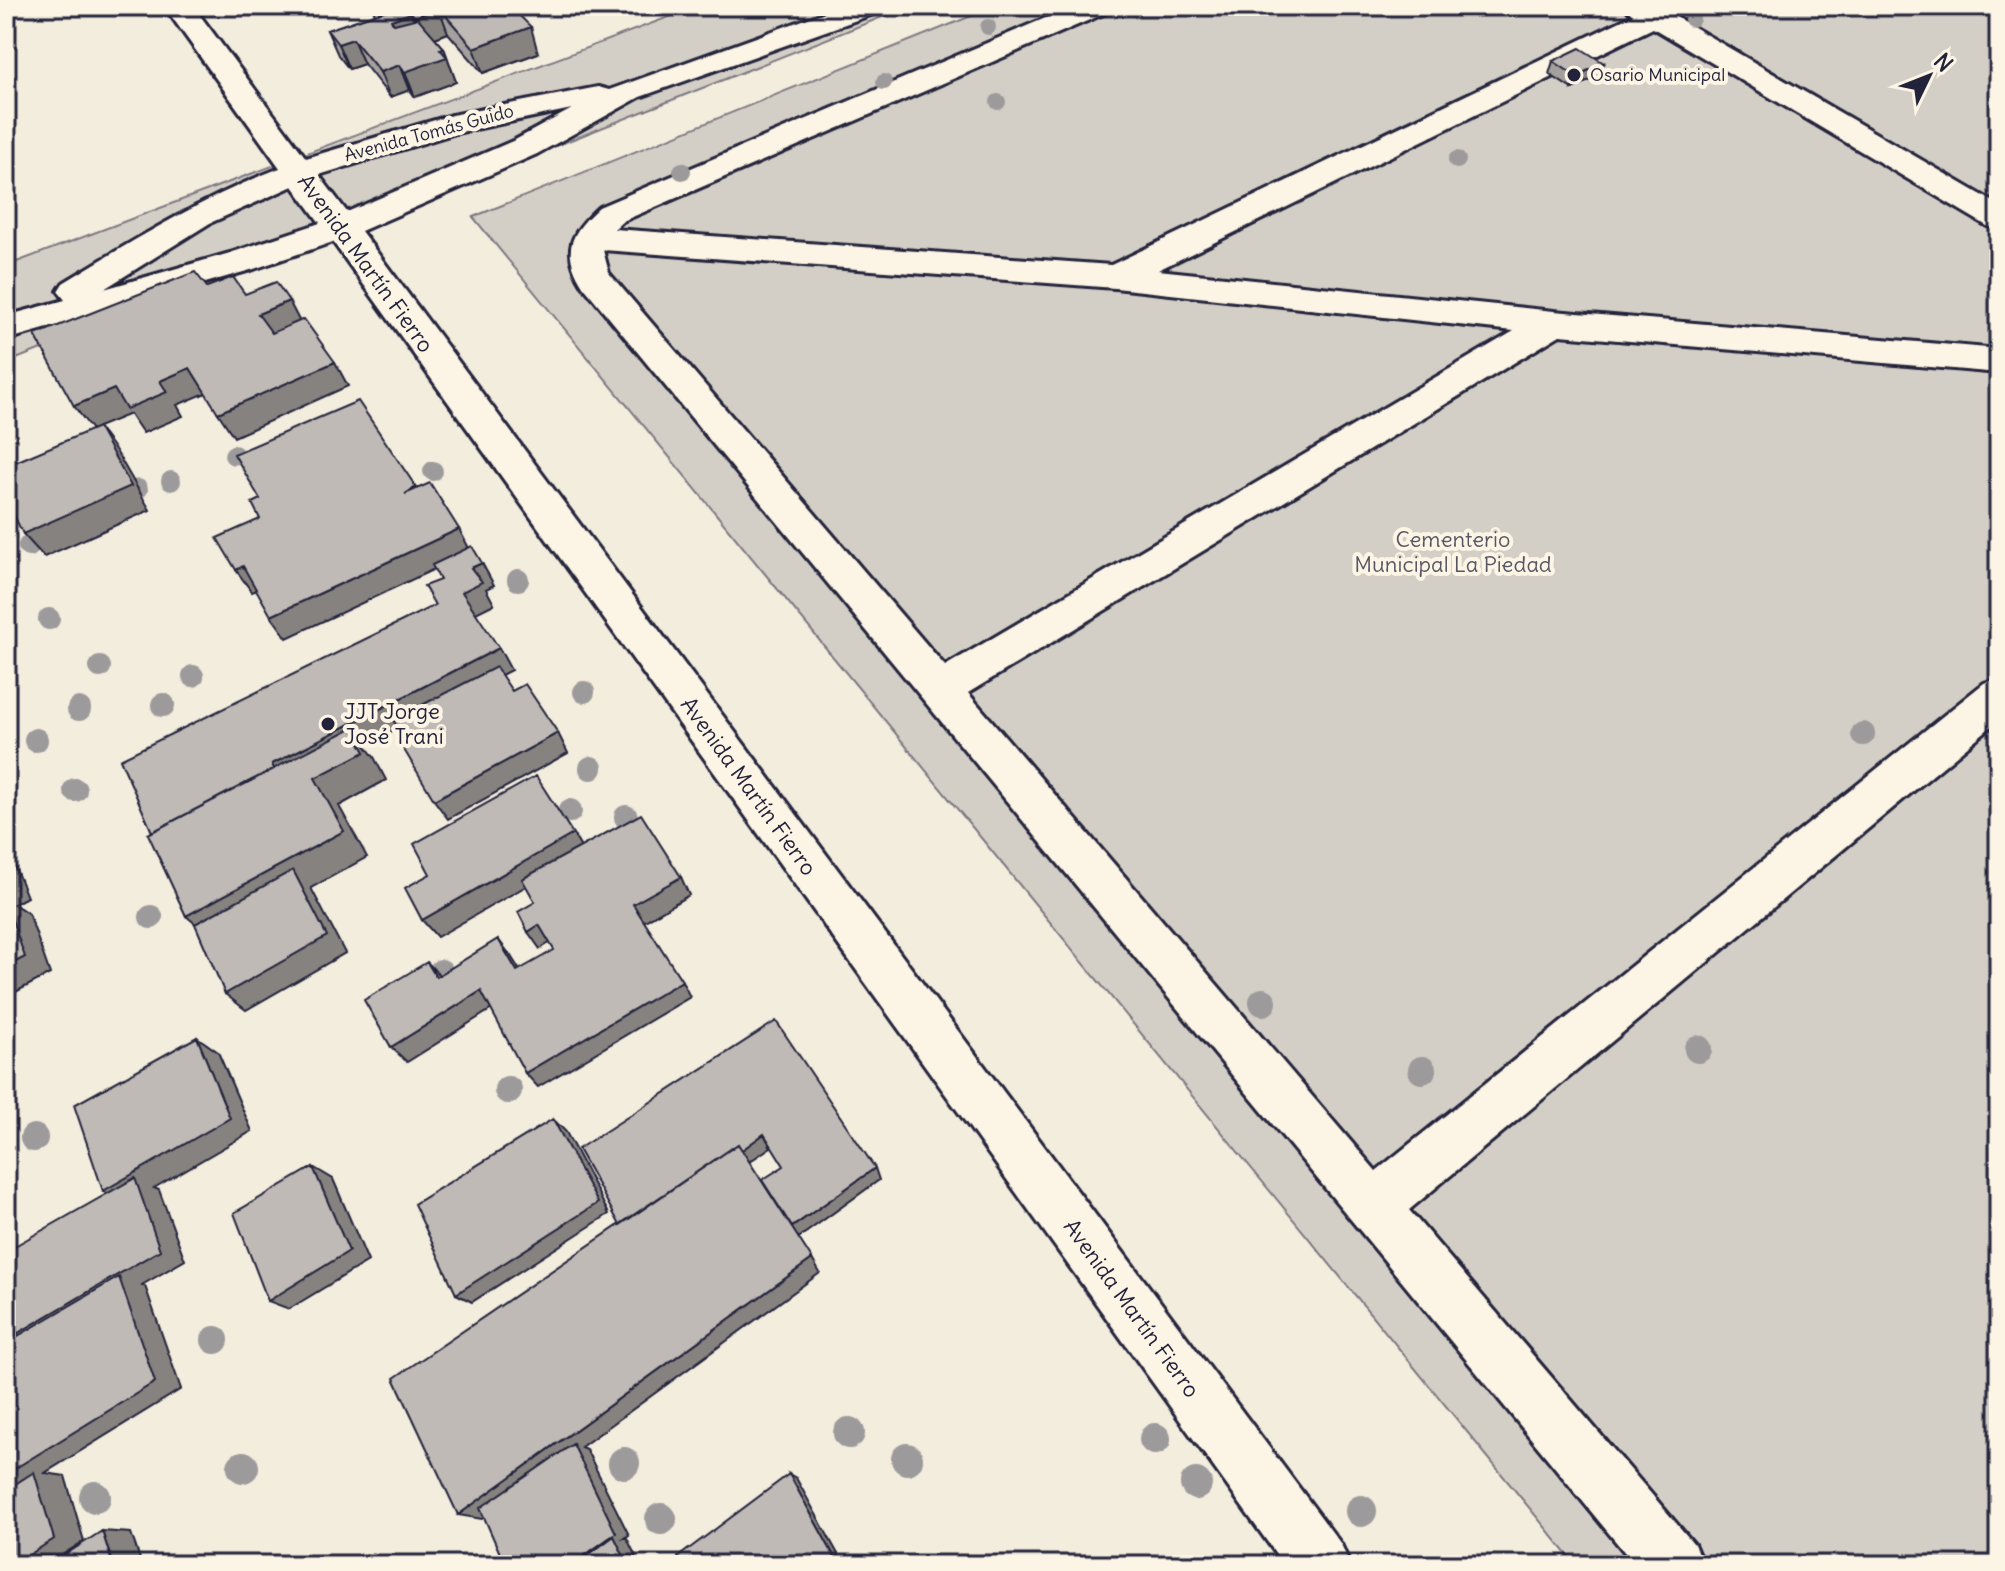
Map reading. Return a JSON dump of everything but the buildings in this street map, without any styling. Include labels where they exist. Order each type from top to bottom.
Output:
[{"type":"street","name":"Avenida Martín Fierro","points":[[178,6],[1320,1565]]},
{"type":"street","name":"Avenida Tomás Guido","points":[[17,323],[242,261],[339,228],[526,147],[629,91],[869,6]]},
{"type":"street","points":[[1098,6],[644,197],[611,214],[595,228],[586,245],[586,262],[595,278],[1673,1565]]},
{"type":"street","points":[[1115,277],[1656,9],[1999,219]]},
{"type":"street","name":"Avenida Tomás Guido","points":[[17,323],[215,208],[298,172],[379,143],[504,111],[629,91]]},
{"type":"street","points":[[590,238],[1115,277],[1554,323],[1999,361]]},
{"type":"street","points":[[939,690],[1554,323]]},
{"type":"street","points":[[1372,1207],[1999,695]]},
{"type":"green space","points":[[698,6],[910,6],[6,363],[6,266]]},
{"type":"green space","name":"Cementerio Municipal La Piedad","points":[[996,6],[1999,6],[1999,1565],[1576,1565],[473,217]]},
{"type":"place","name":"Osario Municipal","points":[[1574,75]]},
{"type":"place","name":"JJT Jorge José Trani","points":[[328,724]]}]
